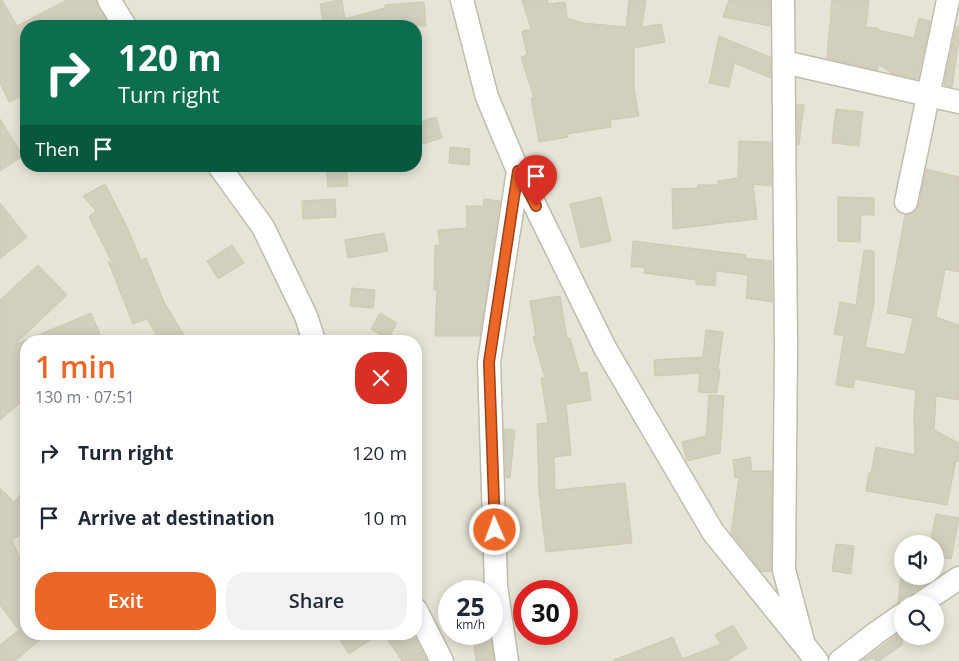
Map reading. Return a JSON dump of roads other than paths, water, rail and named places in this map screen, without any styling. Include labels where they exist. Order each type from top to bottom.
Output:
[{"type":"street","points":[[109,0],[121,20]]},
{"type":"street","points":[[462,0],[487,97],[518,171],[605,348],[712,532],[810,653]]},
{"type":"street","points":[[783,0],[786,336],[784,570],[810,653]]},
{"type":"street","points":[[906,202],[948,0]]},
{"type":"street","points":[[784,62],[959,102]]},
{"type":"street","points":[[507,661],[496,586],[489,362],[518,171]]},
{"type":"street","points":[[223,172],[263,227],[306,316],[312,335]]},
{"type":"street","points":[[934,595],[959,578]]},
{"type":"street","points":[[840,661],[894,621]]},
{"type":"street","points":[[422,622],[442,661]]}]
